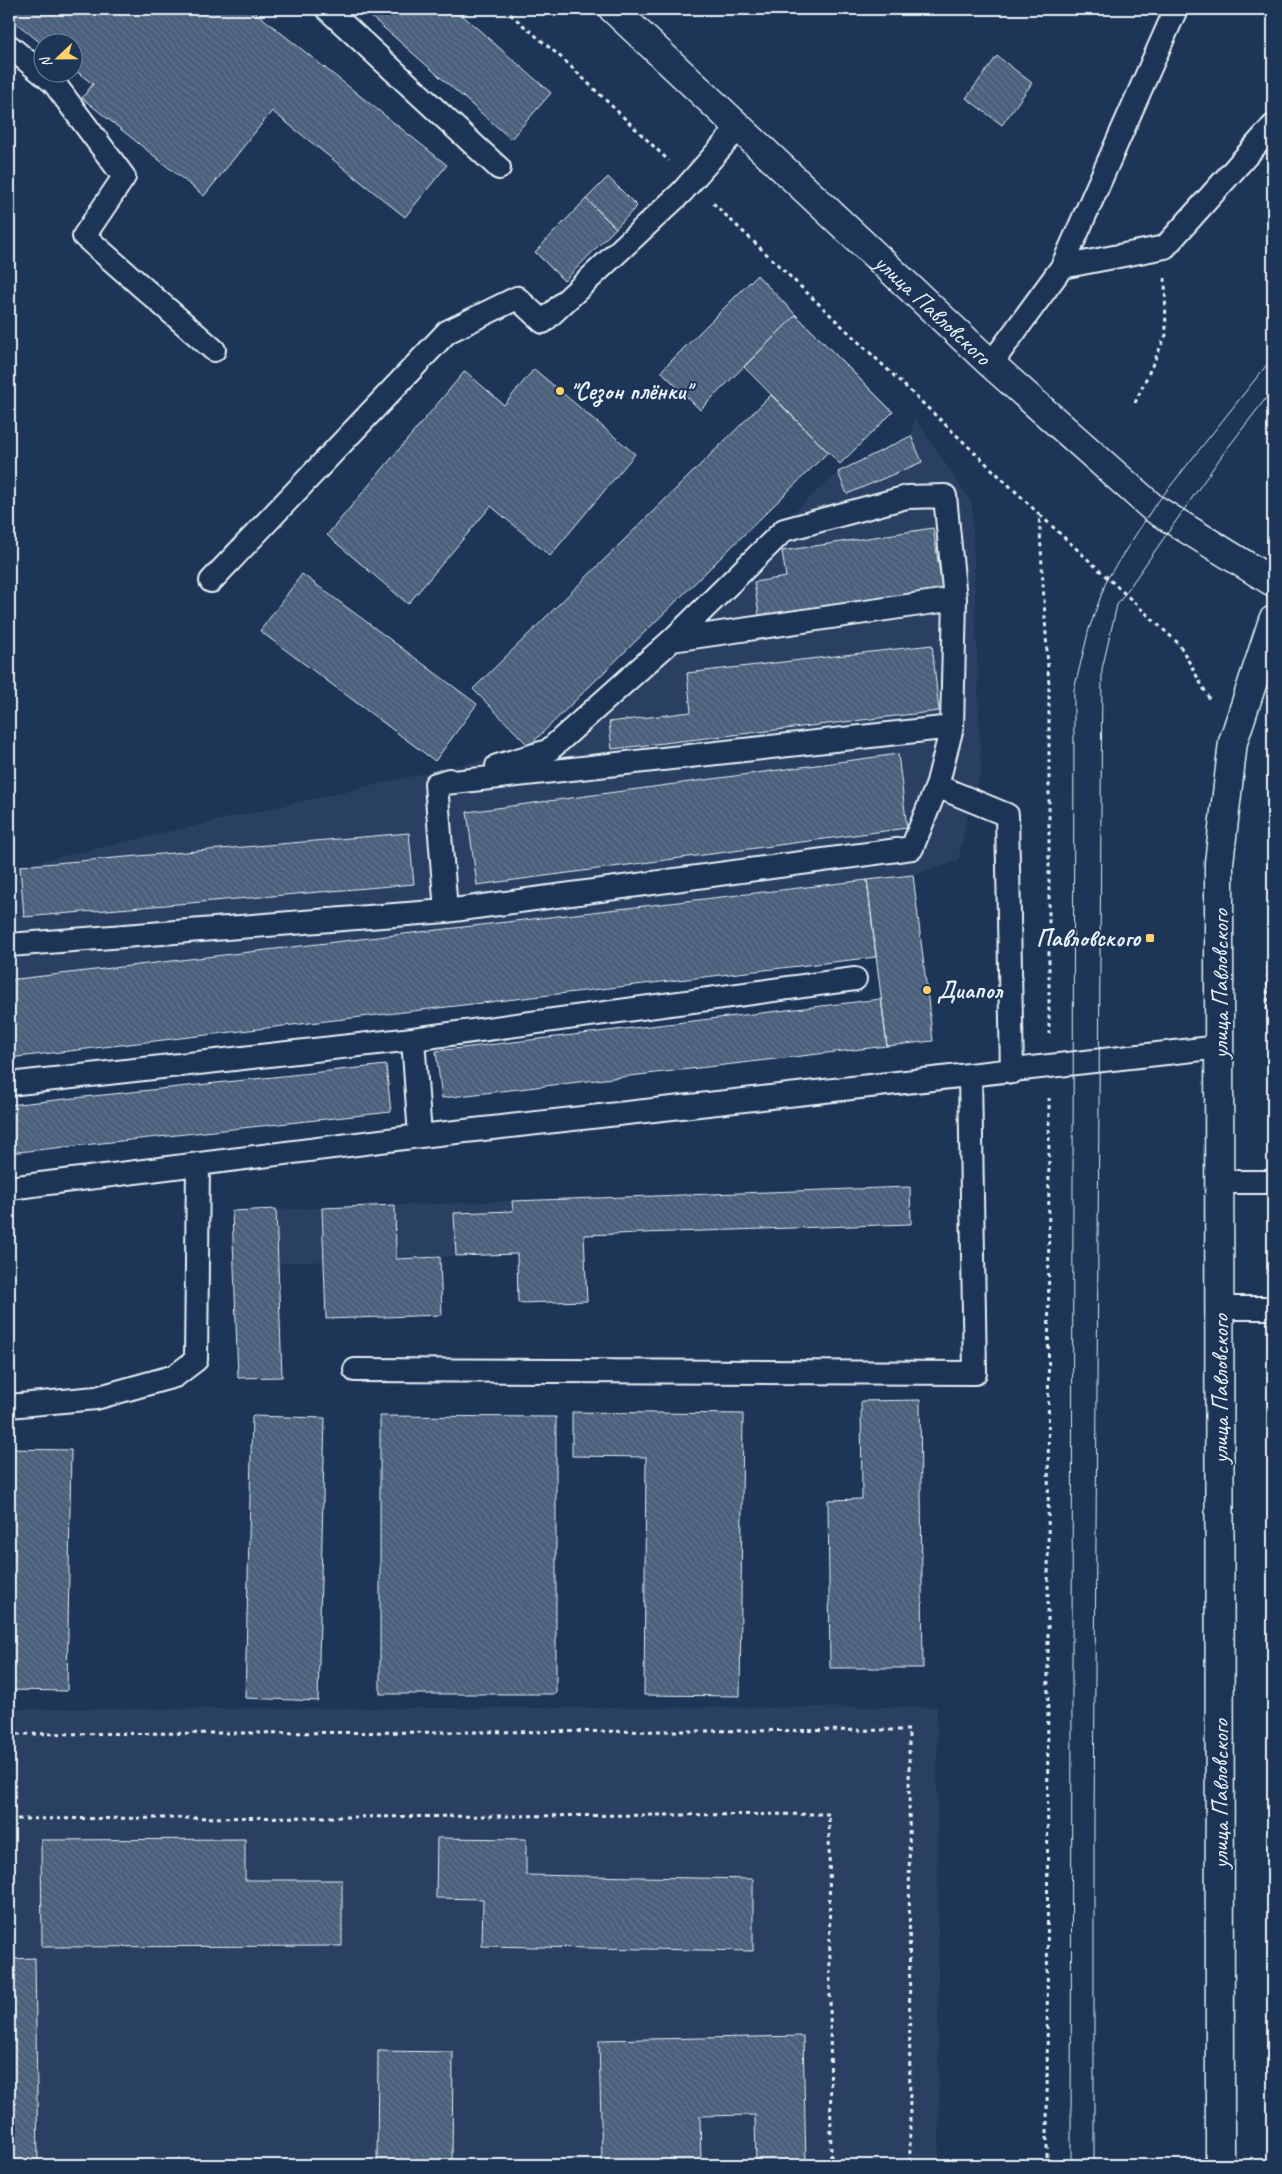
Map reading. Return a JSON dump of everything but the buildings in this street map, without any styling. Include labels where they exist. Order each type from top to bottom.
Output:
[{"type":"street","name":"улица Павловского","points":[[613,9],[991,364],[1153,508],[1273,582]]},
{"type":"street","name":"улица Павловского","points":[[1220,2165],[1220,863],[1233,742],[1273,620]]},
{"type":"lane","points":[[327,9],[499,168]]},
{"type":"lane","points":[[991,364],[1062,267],[1176,9]]},
{"type":"lane","points":[[9,46],[54,83],[124,177],[84,236],[214,350]]},
{"type":"lane","points":[[1062,267],[1165,246],[1273,126]]},
{"type":"lane","points":[[211,581],[447,332],[518,298],[543,322],[682,192],[739,127]]},
{"type":"lane","points":[[9,945],[446,910],[912,848],[937,786],[952,726],[955,599],[945,496],[906,497],[784,530],[672,640],[548,751],[436,784]]},
{"type":"lane","points":[[672,640],[955,599]]},
{"type":"lane","points":[[436,784],[952,726]]},
{"type":"lane","points":[[436,784],[446,910]]},
{"type":"lane","points":[[937,786],[1007,815],[1012,1072]]},
{"type":"lane","points":[[9,1084],[412,1039],[855,979]]},
{"type":"lane","points":[[412,1039],[420,1136]]},
{"type":"lane","points":[[9,1188],[420,1136],[1220,1048]]},
{"type":"lane","points":[[356,1370],[975,1372],[970,1076]]},
{"type":"lane","points":[[9,1406],[96,1398],[175,1376],[196,1360],[198,1164]]},
{"type":"lane","points":[[1219,1182],[1273,1182]]},
{"type":"lane","points":[[1220,1308],[1273,1308]]},
{"type":"path","points":[[504,9],[563,59],[1039,514],[1179,644],[1210,700]]},
{"type":"path","points":[[1135,403],[1166,335],[1165,246]]},
{"type":"path","points":[[1039,514],[1049,686],[1048,2165]]},
{"type":"path","points":[[1267,1010],[1273,806]]},
{"type":"path","points":[[9,1734],[909,1730],[910,2165]]},
{"type":"path","points":[[9,1820],[829,1814],[831,2165]]},
{"type":"shaded area","points":[[914,417],[972,503],[981,772],[971,800],[958,861],[913,875],[867,880],[872,920],[9,1010],[9,878],[20,866],[535,748],[838,472],[911,436]]},
{"type":"shaded area","points":[[910,1187],[911,1224],[517,1238],[517,1254],[278,1263],[282,1377],[238,1378],[232,1211]]},
{"type":"shaded area","points":[[937,1707],[939,2165],[9,2165],[9,1709]]},
{"type":"tram line","points":[[1071,2165],[1074,690],[1089,629],[1107,579],[1153,508],[1273,357]]},
{"type":"tram line","points":[[1094,2165],[1094,1824],[1102,669],[1117,605],[1223,454],[1273,389]]},
{"type":"place","name":"\"Сезон плёнки\"","points":[[560,391]]},
{"type":"place","name":"Павловского","points":[[1150,938]]},
{"type":"place","name":"Диапол","points":[[927,990]]}]
